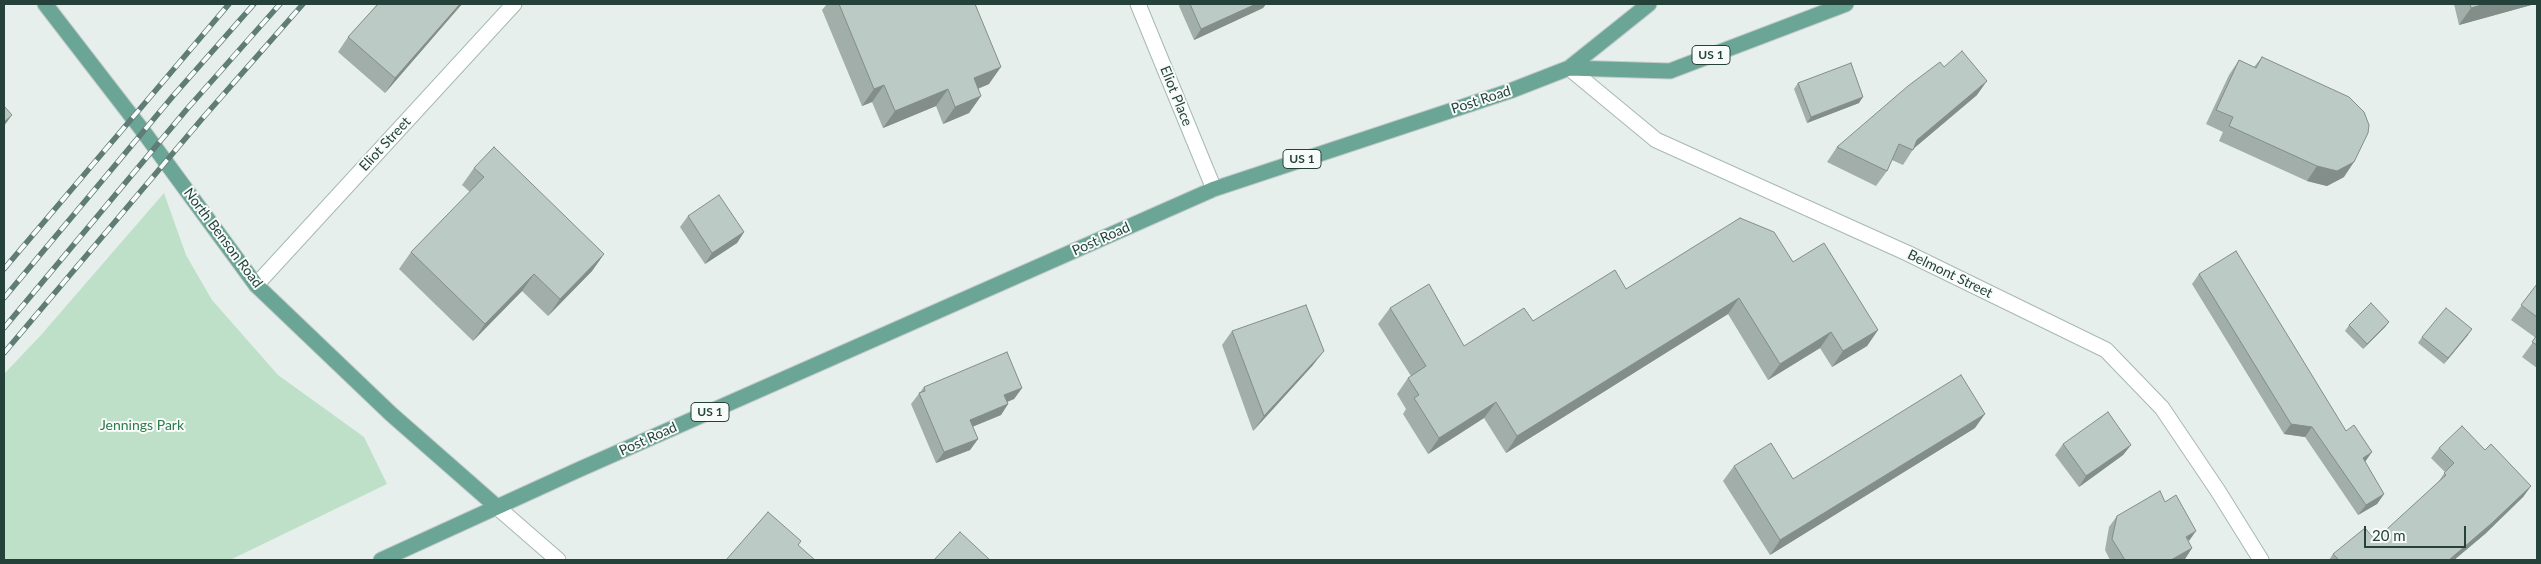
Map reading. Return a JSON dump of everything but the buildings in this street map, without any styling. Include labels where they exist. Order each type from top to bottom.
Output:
[{"type":"main road","name":"North Benson Road","points":[[45,4],[143,131],[256,285],[390,414],[496,507]]},
{"type":"main road","name":"US 1","points":[[1569,68],[1649,4]]},
{"type":"main road","name":"Post Road","points":[[382,560],[496,507],[1214,188],[1510,91],[1569,68],[1670,71],[1846,4]]},
{"type":"street","name":"Eliot Street","points":[[256,285],[514,4]]},
{"type":"street","name":"Eliot Place","points":[[1138,4],[1214,188]]},
{"type":"street","name":"Belmont Street","points":[[1569,68],[1656,140],[1906,253],[2106,350],[2162,408],[2218,491],[2261,560]]},
{"type":"street","points":[[496,507],[558,560]]},
{"type":"green space","name":"Jennings Park","points":[[164,193],[186,255],[212,300],[278,375],[364,437],[387,484],[230,560],[4,560],[4,374],[41,335]]},
{"type":"railway","points":[[4,269],[229,4]]},
{"type":"railway","points":[[4,298],[173,96],[254,4]]},
{"type":"railway","points":[[4,328],[187,109],[280,4]]},
{"type":"railway","points":[[4,353],[201,120],[303,4]]}]
